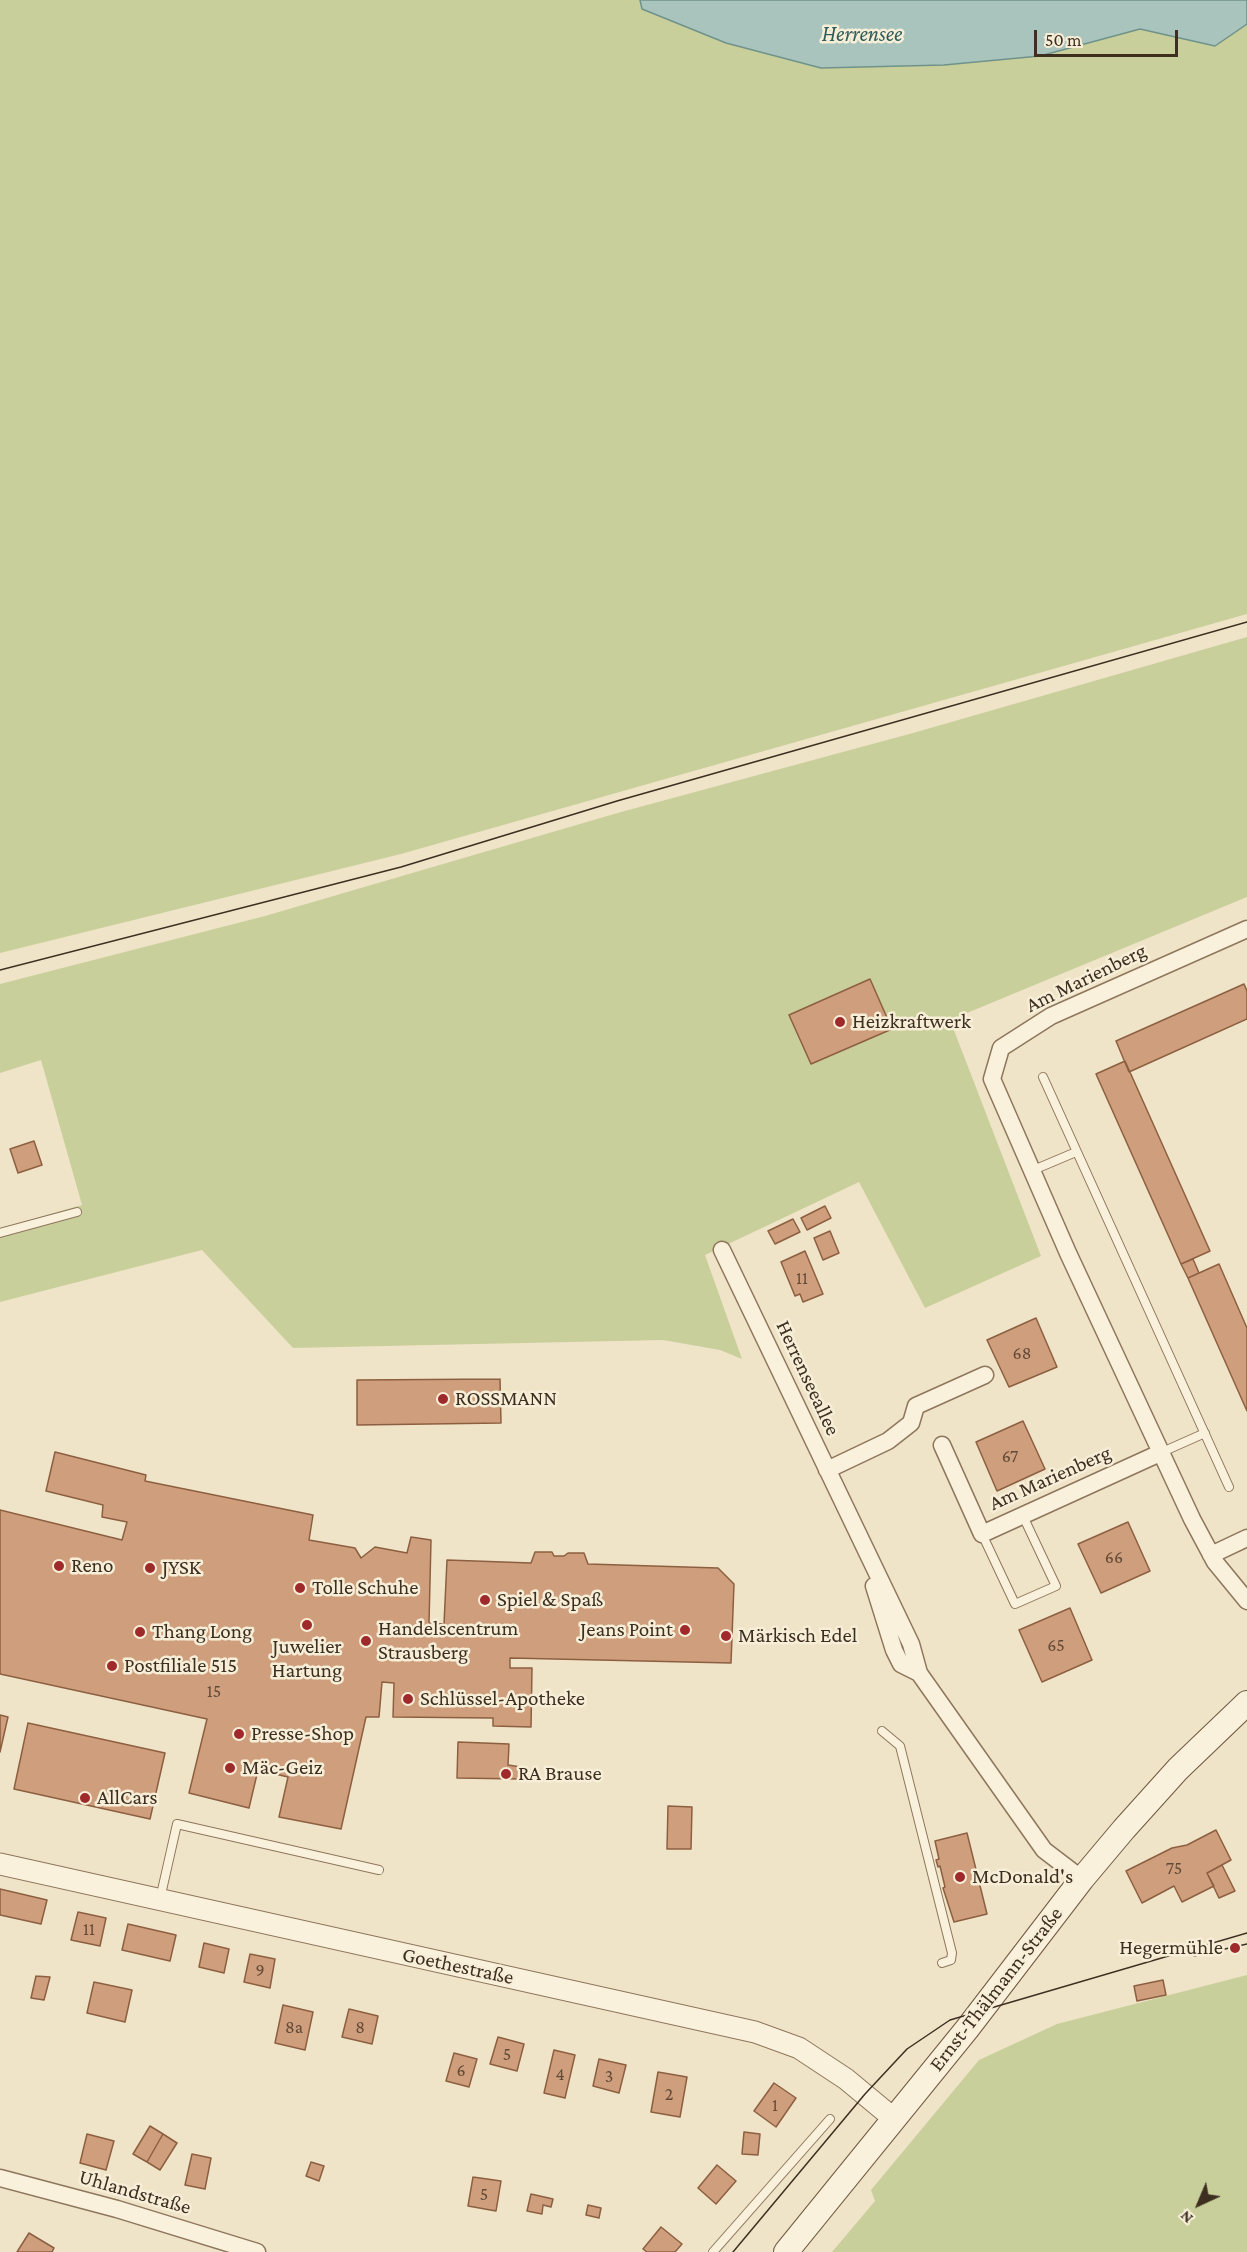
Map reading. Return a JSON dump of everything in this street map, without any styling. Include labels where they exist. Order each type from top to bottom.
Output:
[{"type":"main road","name":"Ernst-Thälmann-Straße","points":[[786,2252],[978,2015],[1082,1879],[1146,1802],[1222,1724],[1247,1703]]},
{"type":"street","name":"Am Marienberg","points":[[1247,929],[1051,1016],[1001,1048],[992,1079],[1031,1171],[1160,1453],[1210,1555],[1247,1601]]},
{"type":"street","name":"Herrenseeallee","points":[[722,1250],[854,1526],[890,1642],[902,1664],[919,1673],[1044,1850],[1082,1879]]},
{"type":"street","points":[[827,1470],[888,1440],[911,1423],[916,1406],[985,1375]]},
{"type":"street","name":"Am Marienberg","points":[[942,1444],[982,1534],[1160,1453]]},
{"type":"street","points":[[1210,1555],[1247,1538]]},
{"type":"street","name":"Goethestraße","points":[[0,1864],[755,2031],[799,2048],[846,2079],[893,2118]]},
{"type":"street","name":"Uhlandstraße","points":[[0,2178],[117,2209],[257,2252]]},
{"type":"lane","points":[[1043,1077],[1229,1487]]},
{"type":"lane","points":[[1031,1171],[1076,1152]]},
{"type":"lane","points":[[0,1233],[77,1212]]},
{"type":"lane","name":"Am Marienberg","points":[[1160,1453],[1205,1433]]},
{"type":"lane","points":[[982,1534],[1015,1604],[1056,1586],[1022,1514]]},
{"type":"lane","points":[[882,1731],[900,1746],[952,1953],[951,1960],[942,1963]]},
{"type":"lane","points":[[160,1900],[177,1824],[380,1870]]},
{"type":"lane","points":[[713,2252],[830,2120]]},
{"type":"green space","points":[[0,0],[640,0],[642,9],[726,43],[821,68],[944,65],[1040,56],[1140,29],[1215,46],[1247,25],[1247,614],[401,854],[0,953]]},
{"type":"green space","points":[[1247,637],[1247,897],[950,1020],[1041,1256],[925,1308],[859,1182],[705,1255],[742,1359],[720,1350],[663,1340],[293,1348],[202,1250],[0,1302],[0,1228],[82,1205],[41,1060],[0,1073],[0,984],[265,916],[621,812],[913,733]]},
{"type":"green space","points":[[1247,1975],[1247,2252],[832,2252],[875,2201],[871,2190],[979,2060],[1057,2024]]},
{"type":"water","name":"Herrensee","points":[[640,0],[1247,0],[1247,24],[1215,46],[1140,29],[1040,56],[944,65],[821,68],[726,43],[642,9]]},
{"type":"building","name":"Heizkraftwerk","points":[[870,979],[892,1029],[811,1064],[789,1015]]},
{"type":"building","points":[[1244,984],[1247,991],[1247,1019],[1129,1072],[1116,1041]]},
{"type":"building","points":[[1125,1061],[1210,1251],[1181,1264],[1096,1074]]},
{"type":"building","points":[[34,1141],[42,1165],[18,1173],[10,1149]]},
{"type":"building","points":[[825,1206],[831,1218],[807,1230],[801,1218]]},
{"type":"building","points":[[793,1219],[800,1232],[775,1244],[768,1231]]},
{"type":"building","points":[[830,1231],[839,1253],[823,1260],[814,1238]]},
{"type":"building","points":[[805,1251],[823,1294],[803,1302],[800,1294],[795,1296],[781,1262]]},
{"type":"building","points":[[1193,1259],[1199,1273],[1188,1278],[1181,1264]]},
{"type":"building","points":[[1219,1264],[1247,1328],[1247,1411],[1188,1278]]},
{"type":"building","points":[[1036,1318],[1057,1367],[1009,1387],[987,1340]]},
{"type":"building","points":[[500,1379],[501,1423],[357,1425],[357,1380]]},
{"type":"building","points":[[1023,1421],[1045,1469],[997,1491],[976,1442]]},
{"type":"building","name":"Handelscentrum Strausberg","points":[[55,1452],[146,1475],[145,1481],[313,1515],[309,1540],[355,1548],[361,1558],[375,1547],[407,1553],[411,1537],[431,1540],[429,1623],[444,1624],[447,1560],[531,1563],[535,1552],[552,1552],[554,1556],[584,1553],[588,1564],[718,1568],[734,1584],[731,1663],[510,1658],[510,1668],[532,1668],[531,1727],[493,1726],[493,1718],[393,1717],[394,1683],[382,1682],[379,1717],[366,1717],[341,1829],[279,1817],[288,1777],[258,1770],[249,1808],[189,1793],[207,1719],[0,1674],[0,1510],[122,1540],[127,1522],[102,1517],[103,1505],[46,1491]]},
{"type":"building","points":[[1128,1522],[1150,1571],[1101,1593],[1078,1544]]},
{"type":"building","points":[[1070,1608],[1092,1660],[1042,1682],[1019,1630]]},
{"type":"building","points":[[0,1715],[8,1717],[0,1752]]},
{"type":"building","points":[[28,1723],[165,1753],[150,1819],[14,1789]]},
{"type":"building","points":[[458,1742],[509,1744],[508,1765],[521,1767],[521,1779],[457,1778]]},
{"type":"building","points":[[668,1806],[692,1807],[691,1849],[667,1849]]},
{"type":"building","points":[[1216,1830],[1231,1860],[1207,1873],[1214,1886],[1182,1902],[1174,1886],[1142,1903],[1126,1871],[1172,1848],[1187,1845]]},
{"type":"building","name":"McDonald's","points":[[967,1833],[987,1914],[954,1922],[943,1888],[945,1887],[940,1866],[938,1867],[936,1860],[939,1859],[935,1841]]},
{"type":"building","points":[[1222,1865],[1235,1891],[1219,1898],[1207,1873]]},
{"type":"building","points":[[0,1889],[47,1900],[41,1924],[0,1915]]},
{"type":"building","points":[[78,1912],[106,1918],[100,1946],[71,1940]]},
{"type":"building","points":[[128,1924],[176,1935],[170,1961],[122,1950]]},
{"type":"building","points":[[204,1943],[229,1949],[224,1973],[199,1967]]},
{"type":"building","points":[[250,1954],[275,1959],[270,1988],[244,1982]]},
{"type":"building","points":[[36,1976],[50,1977],[44,2000],[31,1998]]},
{"type":"building","points":[[1163,1980],[1166,1995],[1137,2001],[1134,1986]]},
{"type":"building","points":[[94,1982],[132,1990],[125,2022],[87,2013]]},
{"type":"building","points":[[283,2005],[313,2012],[305,2050],[275,2043]]},
{"type":"building","points":[[349,2009],[378,2016],[372,2044],[342,2037]]},
{"type":"building","points":[[498,2037],[524,2044],[517,2071],[490,2064]]},
{"type":"building","points":[[554,2050],[575,2055],[565,2098],[544,2093]]},
{"type":"building","points":[[454,2053],[477,2059],[469,2087],[446,2081]]},
{"type":"building","points":[[599,2059],[626,2065],[619,2093],[593,2086]]},
{"type":"building","points":[[658,2072],[687,2077],[680,2117],[651,2112]]},
{"type":"building","points":[[774,2083],[796,2098],[776,2127],[754,2111]]},
{"type":"building","points":[[150,2126],[163,2134],[147,2162],[133,2154]]},
{"type":"building","points":[[744,2132],[760,2134],[758,2155],[742,2154]]},
{"type":"building","points":[[87,2134],[114,2141],[106,2170],[80,2163]]},
{"type":"building","points":[[163,2134],[177,2143],[160,2170],[147,2162]]},
{"type":"building","points":[[192,2154],[211,2158],[205,2189],[185,2185]]},
{"type":"building","points":[[311,2162],[324,2166],[319,2181],[306,2176]]},
{"type":"building","points":[[717,2165],[736,2181],[716,2204],[698,2188]]},
{"type":"building","points":[[473,2177],[501,2181],[496,2211],[468,2206]]},
{"type":"building","points":[[531,2194],[553,2199],[551,2207],[543,2205],[542,2214],[527,2211]]},
{"type":"building","points":[[588,2205],[601,2208],[599,2218],[586,2215]]},
{"type":"building","points":[[661,2227],[682,2244],[675,2252],[647,2252],[643,2249]]},
{"type":"building","points":[[29,2233],[54,2248],[52,2252],[17,2252]]},
{"type":"tram line","points":[[0,970],[401,867],[617,801],[1247,622]]},
{"type":"tram line","points":[[733,2252],[865,2094],[907,2049],[950,2020],[1247,1933]]},
{"type":"tram line","points":[[1194,1956],[1247,1944]]},
{"type":"place","name":"Heizkraftwerk","points":[[840,1022]]},
{"type":"place","name":"ROSSMANN","points":[[443,1399]]},
{"type":"place","name":"Reno","points":[[59,1566]]},
{"type":"place","name":"JYSK","points":[[150,1568]]},
{"type":"place","name":"Tolle Schuhe","points":[[300,1588]]},
{"type":"place","name":"Spiel & Spaß","points":[[485,1600]]},
{"type":"place","name":"Juwelier Hartung","points":[[307,1625]]},
{"type":"place","name":"Jeans Point","points":[[685,1630]]},
{"type":"place","name":"Thang Long","points":[[140,1632]]},
{"type":"place","name":"Märkisch Edel","points":[[726,1636]]},
{"type":"place","name":"Handelscentrum Strausberg","points":[[366,1641]]},
{"type":"place","name":"Postfiliale 515","points":[[112,1666]]},
{"type":"place","name":"Schlüssel-Apotheke","points":[[408,1699]]},
{"type":"place","name":"Presse-Shop","points":[[239,1734]]},
{"type":"place","name":"Mäc-Geiz","points":[[230,1768]]},
{"type":"place","name":"RA Brause","points":[[506,1774]]},
{"type":"place","name":"AllCars","points":[[85,1798]]},
{"type":"place","name":"McDonald's","points":[[960,1877]]},
{"type":"place","name":"Hegermühle","points":[[1235,1948]]}]
